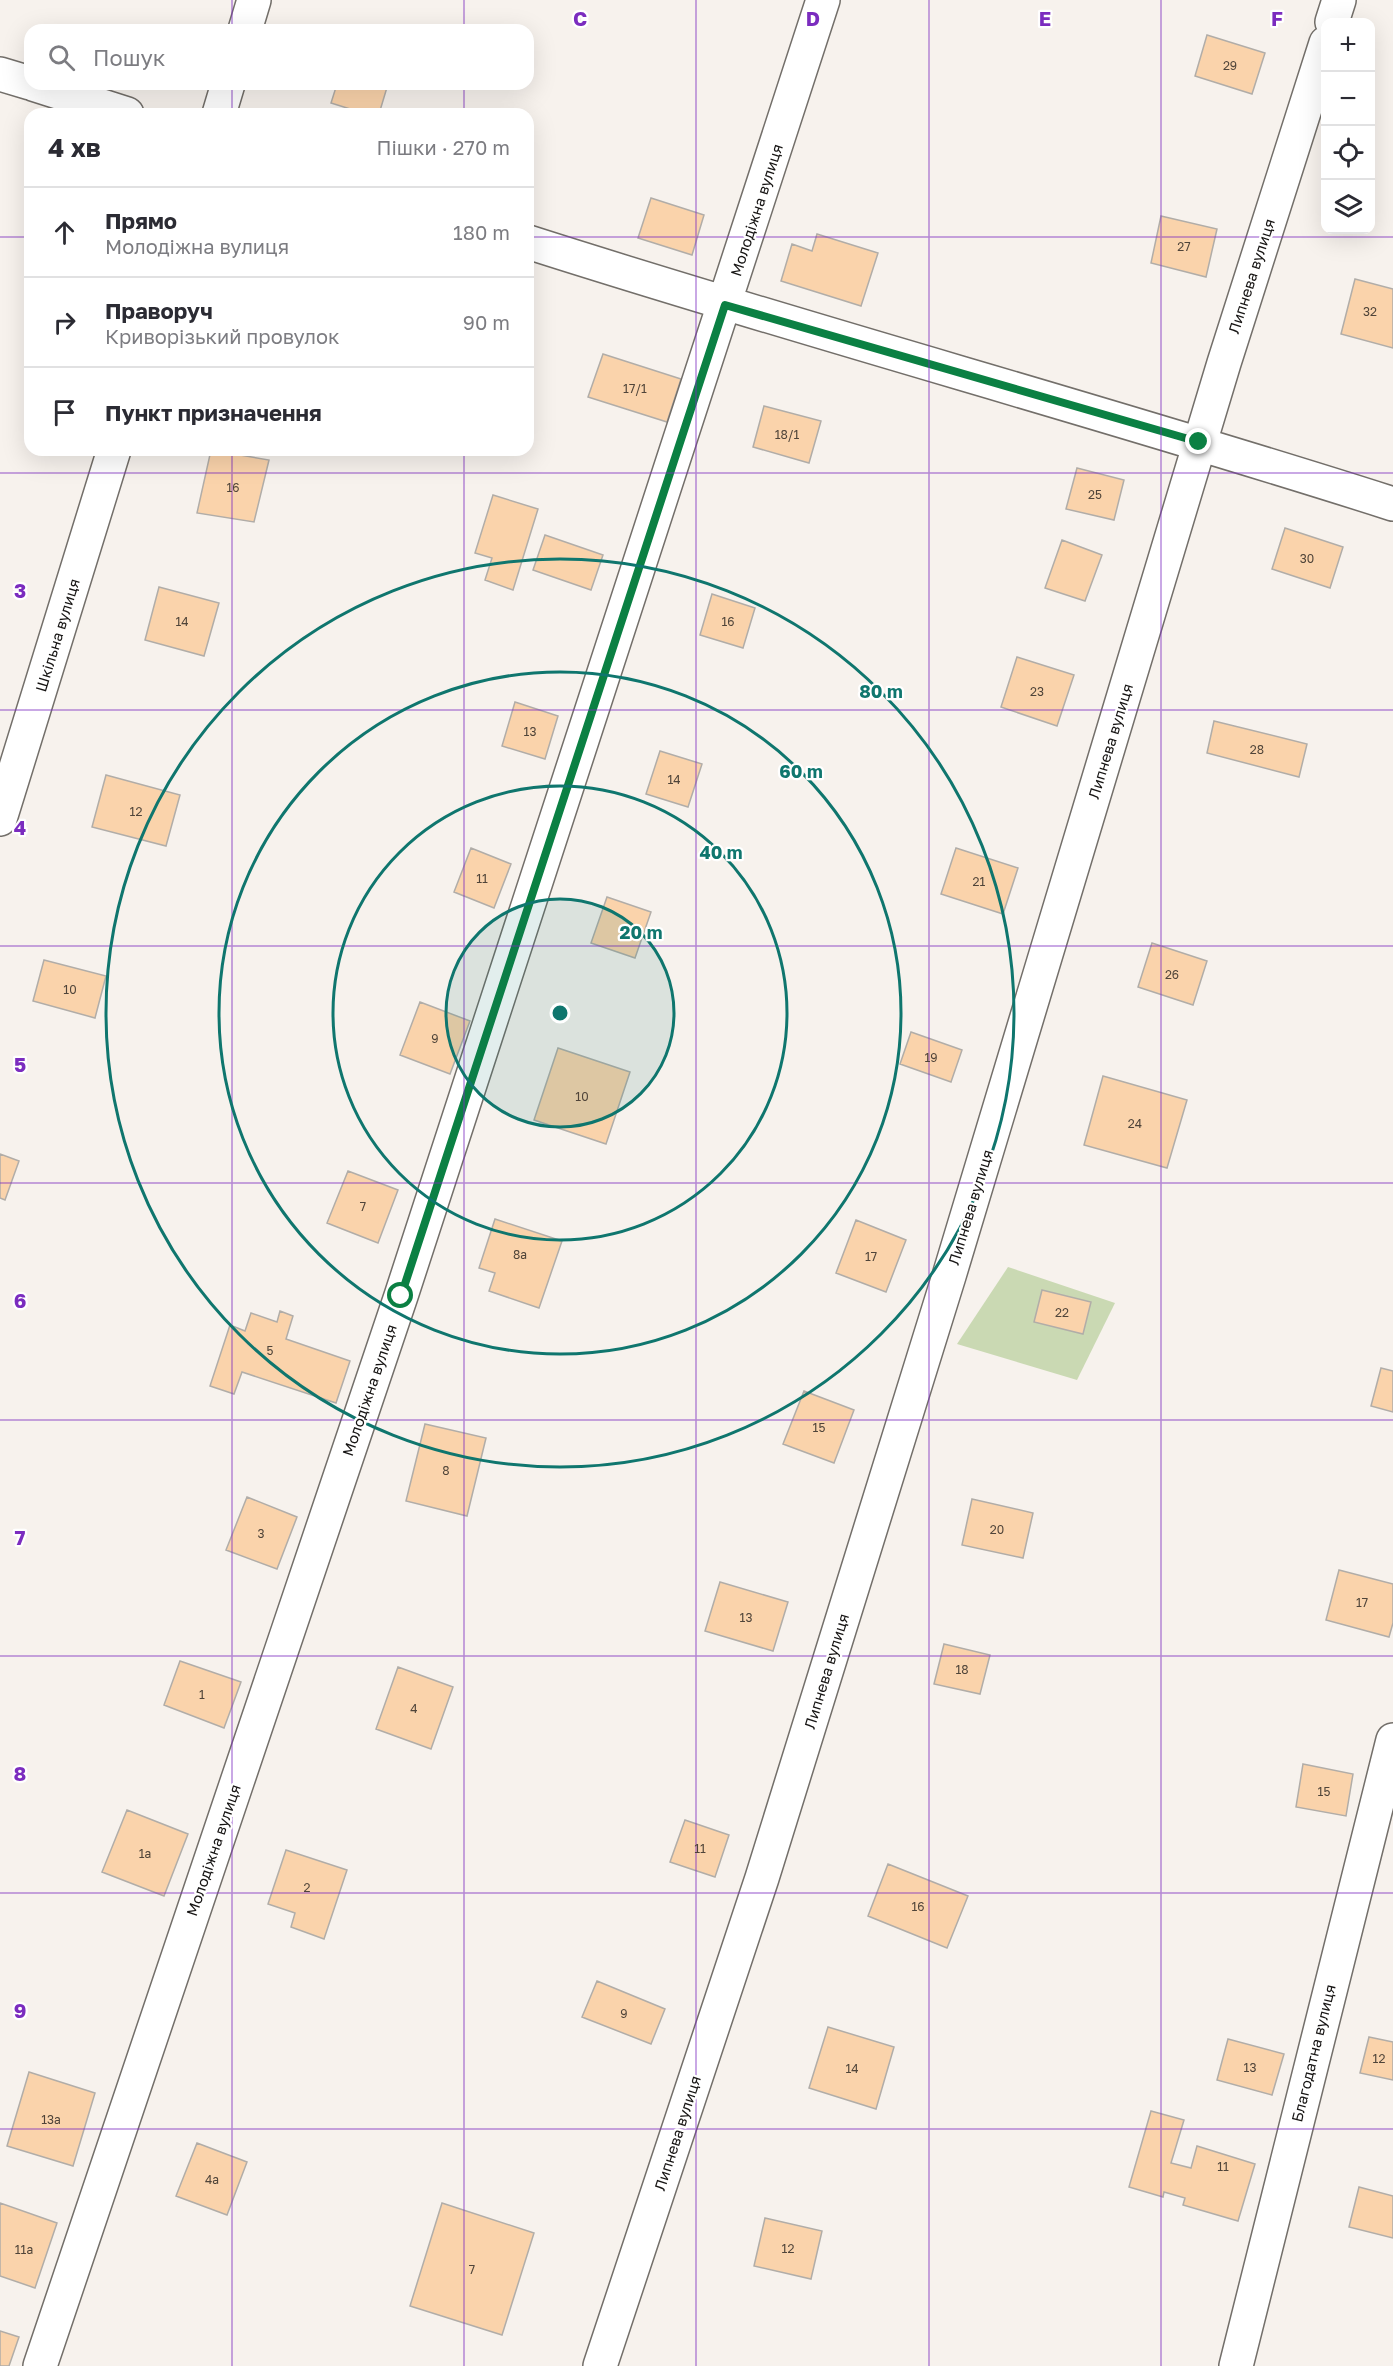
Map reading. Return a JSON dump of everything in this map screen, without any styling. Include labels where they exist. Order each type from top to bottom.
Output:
[{"type":"street","points":[[247,24],[254,0]]},
{"type":"street","name":"Молодіжна вулиця","points":[[40,2366],[401,1296],[823,0]]},
{"type":"street","points":[[1333,18],[1339,0]]},
{"type":"street","name":"Липнева вулиця","points":[[600,2366],[762,1878],[949,1276],[1199,442],[1321,59]]},
{"type":"street","points":[[0,74],[24,82]]},
{"type":"street","points":[[50,90],[107,108]]},
{"type":"street","points":[[221,108],[226,90]]},
{"type":"street","points":[[534,244],[725,305],[1199,442],[1393,504]]},
{"type":"street","name":"Шкільна вулиця","points":[[0,819],[112,456]]},
{"type":"street","name":"Благодатна вулиця","points":[[1236,2366],[1393,1740]]},
{"type":"green space","points":[[1008,1267],[1115,1303],[1077,1380],[957,1344]]},
{"type":"building","points":[[1207,35],[1265,53],[1252,94],[1195,76]]},
{"type":"building","points":[[335,90],[386,90],[381,108],[347,108],[331,103]]},
{"type":"building","points":[[651,198],[704,215],[692,255],[638,238]]},
{"type":"building","points":[[1161,216],[1217,229],[1206,277],[1151,263]]},
{"type":"building","points":[[817,234],[878,253],[861,306],[781,281],[792,244],[812,251]]},
{"type":"building","points":[[1355,279],[1393,289],[1393,348],[1341,334]]},
{"type":"building","points":[[603,354],[681,379],[667,422],[588,397]]},
{"type":"building","points":[[764,406],[821,421],[809,463],[753,447]]},
{"type":"building","points":[[210,456],[246,456],[269,460],[254,522],[197,513]]},
{"type":"building","points":[[1077,468],[1124,480],[1114,520],[1066,509]]},
{"type":"building","points":[[493,495],[538,509],[513,590],[485,580],[492,558],[475,553]]},
{"type":"building","points":[[1285,528],[1343,547],[1330,588],[1272,569]]},
{"type":"building","points":[[545,535],[603,555],[591,590],[533,570]]},
{"type":"building","points":[[1062,540],[1102,555],[1085,601],[1045,588]]},
{"type":"building","points":[[159,587],[219,603],[204,656],[145,640]]},
{"type":"building","points":[[712,594],[755,608],[743,648],[700,635]]},
{"type":"building","points":[[1017,657],[1074,675],[1057,726],[1001,707]]},
{"type":"building","points":[[515,702],[558,716],[545,759],[502,746]]},
{"type":"building","points":[[1214,721],[1307,744],[1299,777],[1207,753]]},
{"type":"building","points":[[660,751],[702,764],[688,807],[646,794]]},
{"type":"building","points":[[106,775],[180,795],[166,846],[92,827]]},
{"type":"building","points":[[471,848],[511,864],[494,908],[454,892]]},
{"type":"building","points":[[956,848],[1018,868],[1003,914],[941,894]]},
{"type":"building","points":[[607,897],[651,912],[635,958],[591,943]]},
{"type":"building","points":[[1152,943],[1207,961],[1193,1005],[1138,987]]},
{"type":"building","points":[[44,960],[106,976],[95,1018],[33,1001]]},
{"type":"building","points":[[420,1002],[470,1021],[450,1074],[400,1055]]},
{"type":"building","points":[[911,1032],[962,1050],[951,1082],[900,1064]]},
{"type":"building","points":[[558,1048],[630,1072],[606,1144],[534,1120]]},
{"type":"building","points":[[1103,1076],[1187,1100],[1167,1168],[1084,1145]]},
{"type":"building","points":[[0,1154],[19,1161],[5,1200],[0,1198]]},
{"type":"building","points":[[348,1171],[398,1190],[378,1243],[327,1223]]},
{"type":"building","points":[[495,1219],[562,1241],[539,1308],[489,1291],[495,1273],[479,1268]]},
{"type":"building","points":[[856,1220],[906,1240],[886,1292],[836,1273]]},
{"type":"building","points":[[1042,1290],[1091,1302],[1083,1334],[1034,1322]]},
{"type":"building","points":[[280,1311],[293,1316],[286,1339],[350,1361],[336,1403],[242,1372],[234,1394],[210,1386],[230,1325],[245,1331],[251,1313],[277,1322]]},
{"type":"building","points":[[1381,1368],[1393,1371],[1393,1412],[1371,1406]]},
{"type":"building","points":[[804,1391],[854,1410],[834,1463],[783,1444]]},
{"type":"building","points":[[425,1424],[486,1438],[467,1516],[406,1501]]},
{"type":"building","points":[[247,1497],[297,1517],[277,1569],[226,1550]]},
{"type":"building","points":[[972,1499],[1033,1513],[1023,1558],[962,1545]]},
{"type":"building","points":[[1339,1570],[1393,1584],[1393,1623],[1389,1637],[1326,1620]]},
{"type":"building","points":[[720,1582],[788,1602],[773,1651],[705,1631]]},
{"type":"building","points":[[944,1644],[990,1655],[980,1694],[934,1684]]},
{"type":"building","points":[[180,1661],[241,1682],[224,1728],[164,1705]]},
{"type":"building","points":[[398,1667],[453,1687],[431,1749],[376,1729]]},
{"type":"building","points":[[1303,1764],[1353,1774],[1346,1816],[1296,1807]]},
{"type":"building","points":[[127,1810],[188,1834],[164,1896],[102,1872]]},
{"type":"building","points":[[685,1820],[729,1835],[715,1877],[670,1862]]},
{"type":"building","points":[[286,1850],[347,1870],[324,1939],[291,1927],[295,1913],[268,1904]]},
{"type":"building","points":[[888,1864],[968,1896],[947,1948],[868,1916]]},
{"type":"building","points":[[597,1981],[665,2009],[651,2044],[582,2017]]},
{"type":"building","points":[[828,2027],[894,2047],[876,2109],[809,2088]]},
{"type":"building","points":[[1369,2037],[1393,2042],[1393,2080],[1360,2073]]},
{"type":"building","points":[[1228,2039],[1284,2054],[1272,2095],[1217,2080]]},
{"type":"building","points":[[29,2072],[95,2093],[73,2166],[7,2146]]},
{"type":"building","points":[[1151,2111],[1184,2120],[1171,2163],[1191,2168],[1197,2146],[1255,2164],[1238,2221],[1183,2205],[1185,2198],[1164,2192],[1163,2197],[1129,2187]]},
{"type":"building","points":[[197,2143],[247,2162],[227,2215],[176,2196]]},
{"type":"building","points":[[1359,2187],[1393,2196],[1393,2238],[1349,2227]]},
{"type":"building","points":[[0,2203],[57,2223],[35,2288],[0,2276]]},
{"type":"building","points":[[442,2203],[534,2233],[502,2335],[410,2306]]},
{"type":"building","points":[[765,2218],[822,2231],[811,2279],[754,2266]]},
{"type":"building","points":[[0,2331],[19,2337],[9,2366],[0,2366]]},
{"type":"route","points":[[401,1296],[725,305],[1199,442]]}]
